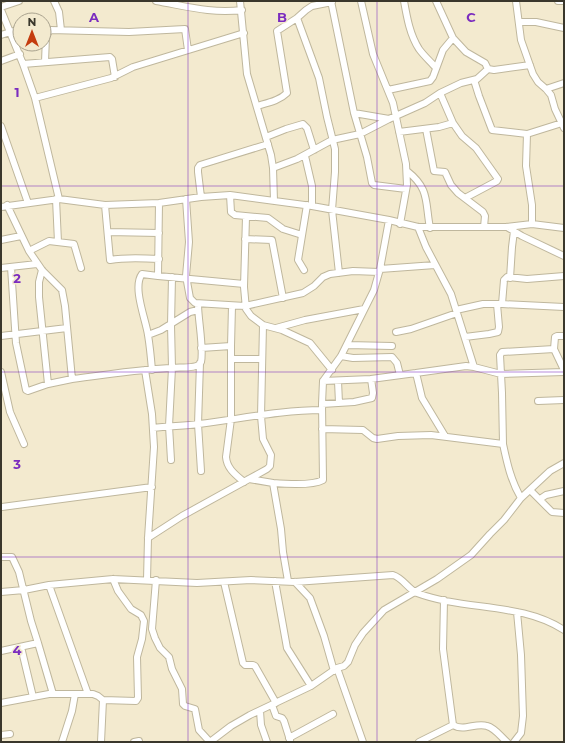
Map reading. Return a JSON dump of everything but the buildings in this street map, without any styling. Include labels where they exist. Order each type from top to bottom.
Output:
[{"type":"street","points":[[19,1],[1,8],[24,64],[35,98],[58,199],[58,242]]},
{"type":"street","points":[[54,1],[59,12],[61,30]]},
{"type":"street","points":[[156,1],[199,10],[224,12],[242,10]]},
{"type":"street","points":[[240,1],[242,10],[246,69],[268,144],[273,168],[274,201]]},
{"type":"street","points":[[361,1],[373,54],[393,103],[392,117],[399,132],[407,171],[406,189],[400,224]]},
{"type":"street","points":[[404,1],[408,22],[414,40],[436,68]]},
{"type":"street","points":[[436,1],[453,38],[471,55],[485,63],[488,69]]},
{"type":"street","points":[[474,80],[492,129],[527,134],[563,122],[551,95],[536,78],[530,65],[521,40],[520,22],[516,1]]},
{"type":"street","points":[[558,1],[563,1],[564,4]]},
{"type":"street","points":[[257,106],[272,101],[287,93],[276,32],[312,6],[331,2],[354,113],[367,157],[372,183],[374,185],[406,189]]},
{"type":"street","points":[[297,18],[319,78],[335,154],[332,210],[339,273]]},
{"type":"street","points":[[520,22],[536,22],[564,28]]},
{"type":"street","points":[[45,62],[47,34],[50,30],[128,32],[185,28],[188,50]]},
{"type":"street","points":[[1,35],[10,32]]},
{"type":"street","points":[[35,98],[115,77],[128,69],[244,33]]},
{"type":"street","points":[[388,90],[428,82],[433,77],[443,50],[453,38]]},
{"type":"street","points":[[1,61],[20,54]]},
{"type":"street","points":[[24,64],[110,57],[112,59],[115,77]]},
{"type":"street","points":[[273,168],[305,156],[332,140],[360,134],[392,117],[425,103],[440,93],[461,83],[474,80],[488,69],[494,70],[530,65]]},
{"type":"street","points":[[546,89],[564,83]]},
{"type":"street","points":[[440,93],[453,123],[462,136],[476,148],[498,179],[497,181],[465,198]]},
{"type":"street","points":[[354,113],[392,117]]},
{"type":"street","points":[[399,132],[426,129],[453,123]]},
{"type":"street","points":[[266,137],[304,124],[314,150]]},
{"type":"street","points":[[1,126],[28,203]]},
{"type":"street","points":[[426,129],[434,171],[446,173],[454,189],[484,213],[484,227]]},
{"type":"street","points":[[527,134],[526,166],[532,205],[532,224]]},
{"type":"street","points":[[201,197],[198,172],[200,165],[268,144]]},
{"type":"street","points":[[304,270],[298,260],[312,186],[305,156]]},
{"type":"street","points":[[407,171],[415,177],[423,188],[430,228]]},
{"type":"street","points":[[72,379],[68,328],[62,290],[37,264],[3,204],[28,203],[58,199],[85,201],[105,205],[159,203],[201,197],[230,195],[309,206],[389,220],[400,224],[418,227],[507,227],[532,224],[564,228]]},
{"type":"street","points":[[230,195],[232,213],[237,216],[269,219],[283,229],[302,235]]},
{"type":"street","points":[[186,199],[189,231],[186,272],[190,299],[198,307],[201,348],[198,424],[201,471]]},
{"type":"street","points":[[158,276],[159,203]]},
{"type":"street","points":[[105,205],[110,260],[120,258],[159,258]]},
{"type":"street","points":[[246,217],[244,284],[245,306],[247,311],[263,325],[276,328],[310,343],[332,370]]},
{"type":"street","points":[[232,306],[231,419],[226,462],[232,472],[247,481],[298,483],[322,481],[323,381],[341,356],[374,290],[389,220]]},
{"type":"street","points":[[418,227],[435,265],[451,294],[474,366]]},
{"type":"street","points":[[507,227],[564,256]]},
{"type":"street","points":[[510,278],[514,231]]},
{"type":"street","points":[[108,232],[159,233]]},
{"type":"street","points":[[1,240],[21,236]]},
{"type":"street","points":[[245,239],[272,240],[282,298]]},
{"type":"street","points":[[29,251],[47,242],[74,244],[81,268]]},
{"type":"street","points":[[1,268],[37,264]]},
{"type":"street","points":[[148,335],[171,326],[198,307],[245,306],[308,292],[324,276],[353,271],[379,271],[435,265]]},
{"type":"street","points":[[11,267],[15,334],[18,357],[26,390],[72,379],[145,370],[191,367],[200,364]]},
{"type":"street","points":[[42,270],[39,288],[48,384]]},
{"type":"street","points":[[152,370],[148,335],[140,300],[140,276],[143,274],[244,284]]},
{"type":"street","points":[[465,337],[498,332],[499,304],[504,280],[507,277],[527,279],[564,276]]},
{"type":"street","points":[[171,460],[172,277]]},
{"type":"street","points":[[396,332],[411,329],[457,311],[483,304],[564,307]]},
{"type":"street","points":[[276,328],[305,320],[364,310]]},
{"type":"street","points":[[148,538],[182,516],[267,469],[271,463],[270,453],[263,439],[261,416],[263,325]]},
{"type":"street","points":[[1,336],[68,328]]},
{"type":"street","points":[[323,381],[371,380],[465,366],[474,366],[500,374],[564,371],[554,349],[555,338],[557,336],[564,336]]},
{"type":"street","points":[[346,345],[392,346]]},
{"type":"street","points":[[201,348],[231,346]]},
{"type":"street","points":[[521,498],[515,488],[509,471],[503,444],[500,355],[502,352],[554,349]]},
{"type":"street","points":[[341,356],[353,358],[392,357],[397,363],[400,376]]},
{"type":"street","points":[[231,358],[262,359]]},
{"type":"street","points":[[145,370],[150,400],[154,447],[148,538],[147,580]]},
{"type":"street","points":[[1,372],[2,385],[10,412],[24,444]]},
{"type":"street","points":[[416,373],[422,398],[445,436]]},
{"type":"street","points":[[153,428],[261,416],[299,411],[339,403],[364,401],[372,398],[373,393],[371,380]]},
{"type":"street","points":[[338,381],[339,403]]},
{"type":"street","points":[[538,401],[564,400]]},
{"type":"street","points":[[322,430],[363,430],[373,438],[377,439],[392,436],[445,436],[503,444]]},
{"type":"street","points":[[156,580],[152,629],[155,638],[160,648],[168,657],[182,689],[183,704],[195,709],[199,730],[212,741],[231,726],[311,686],[344,666],[348,662],[355,645],[363,632],[384,610],[437,580],[471,555],[504,520],[521,498],[550,471],[564,463]]},
{"type":"street","points":[[273,483],[281,529],[282,552],[288,581]]},
{"type":"street","points":[[2,507],[152,487]]},
{"type":"street","points":[[530,490],[552,512],[564,513]]},
{"type":"street","points":[[540,500],[546,496],[564,490]]},
{"type":"street","points":[[1,557],[12,557],[19,572],[31,621],[54,694]]},
{"type":"street","points":[[1,592],[24,590],[49,585],[113,579],[197,583],[251,580],[295,582],[393,576],[400,579],[416,592],[444,600],[536,616],[553,623],[564,630]]},
{"type":"street","points":[[1,703],[54,694],[88,694],[98,696],[103,700],[136,701],[138,698],[137,657],[142,639],[144,621],[141,615],[131,609],[118,591],[113,579]]},
{"type":"street","points":[[275,581],[287,648],[311,686]]},
{"type":"street","points":[[224,582],[243,663],[245,665],[255,666],[274,704],[276,716],[282,718],[284,721],[290,740],[333,714]]},
{"type":"street","points":[[295,582],[310,598],[363,742]]},
{"type":"street","points":[[49,585],[88,694]]},
{"type":"street","points":[[444,600],[443,649],[453,726]]},
{"type":"street","points":[[514,742],[521,732],[523,716],[521,655],[517,612]]},
{"type":"street","points":[[1,651],[38,643]]},
{"type":"street","points":[[21,647],[33,697]]},
{"type":"street","points":[[62,742],[72,711],[75,694]]},
{"type":"street","points":[[101,742],[103,700]]},
{"type":"street","points":[[260,711],[261,725],[267,742]]},
{"type":"street","points":[[419,742],[453,726],[464,728],[478,725],[487,726],[493,729],[507,742]]},
{"type":"street","points":[[1,734],[10,734]]}]
